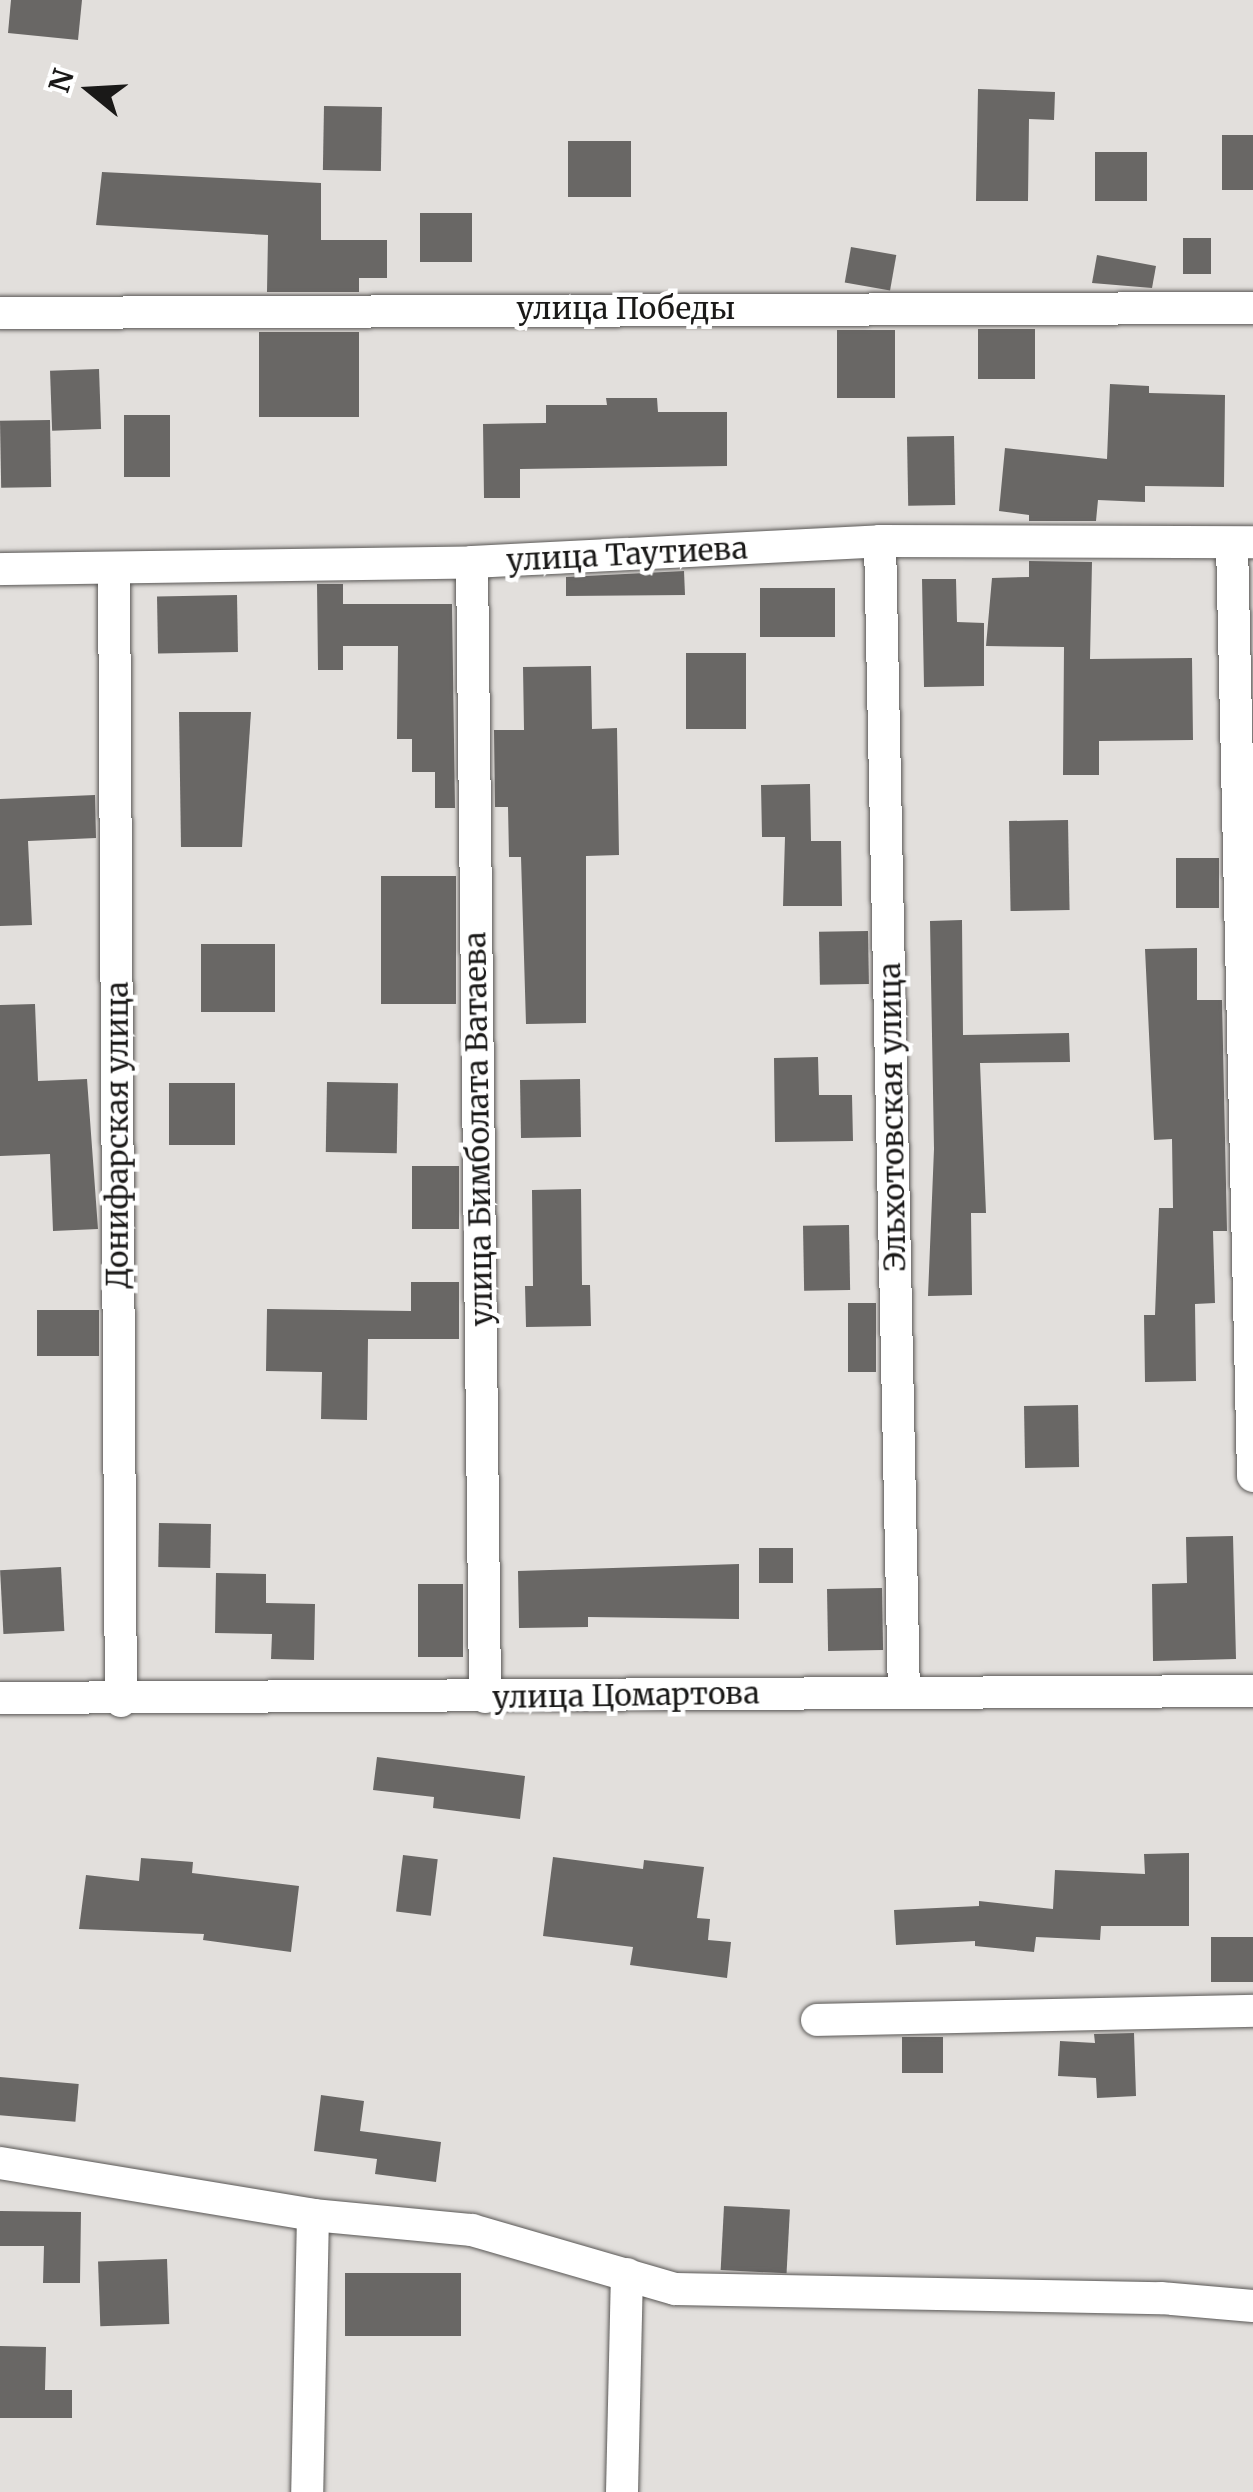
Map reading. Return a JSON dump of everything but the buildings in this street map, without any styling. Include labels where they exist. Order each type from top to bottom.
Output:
[{"type":"street","name":"улица Победы","points":[[0,314],[1253,308]]},
{"type":"street","name":"улица Таутиева","points":[[0,569],[472,562],[880,541],[1243,542]]},
{"type":"street","name":"Эльхотовская улица","points":[[880,541],[904,1692]]},
{"type":"street","points":[[1243,542],[1253,1476]]},
{"type":"street","name":"улица Бимболата Ватаева","points":[[472,562],[484,1696]]},
{"type":"street","name":"Донифарская улица","points":[[114,570],[121,1701]]},
{"type":"street","name":"улица Цомартова","points":[[0,1698],[121,1701],[1253,1691]]},
{"type":"street","points":[[818,2020],[1253,2011]]},
{"type":"street","points":[[0,2163],[312,2215],[472,2230],[694,2290],[1162,2298],[1253,2306]]},
{"type":"street","points":[[307,2492],[312,2215]]},
{"type":"street","points":[[622,2492],[627,2274]]}]
